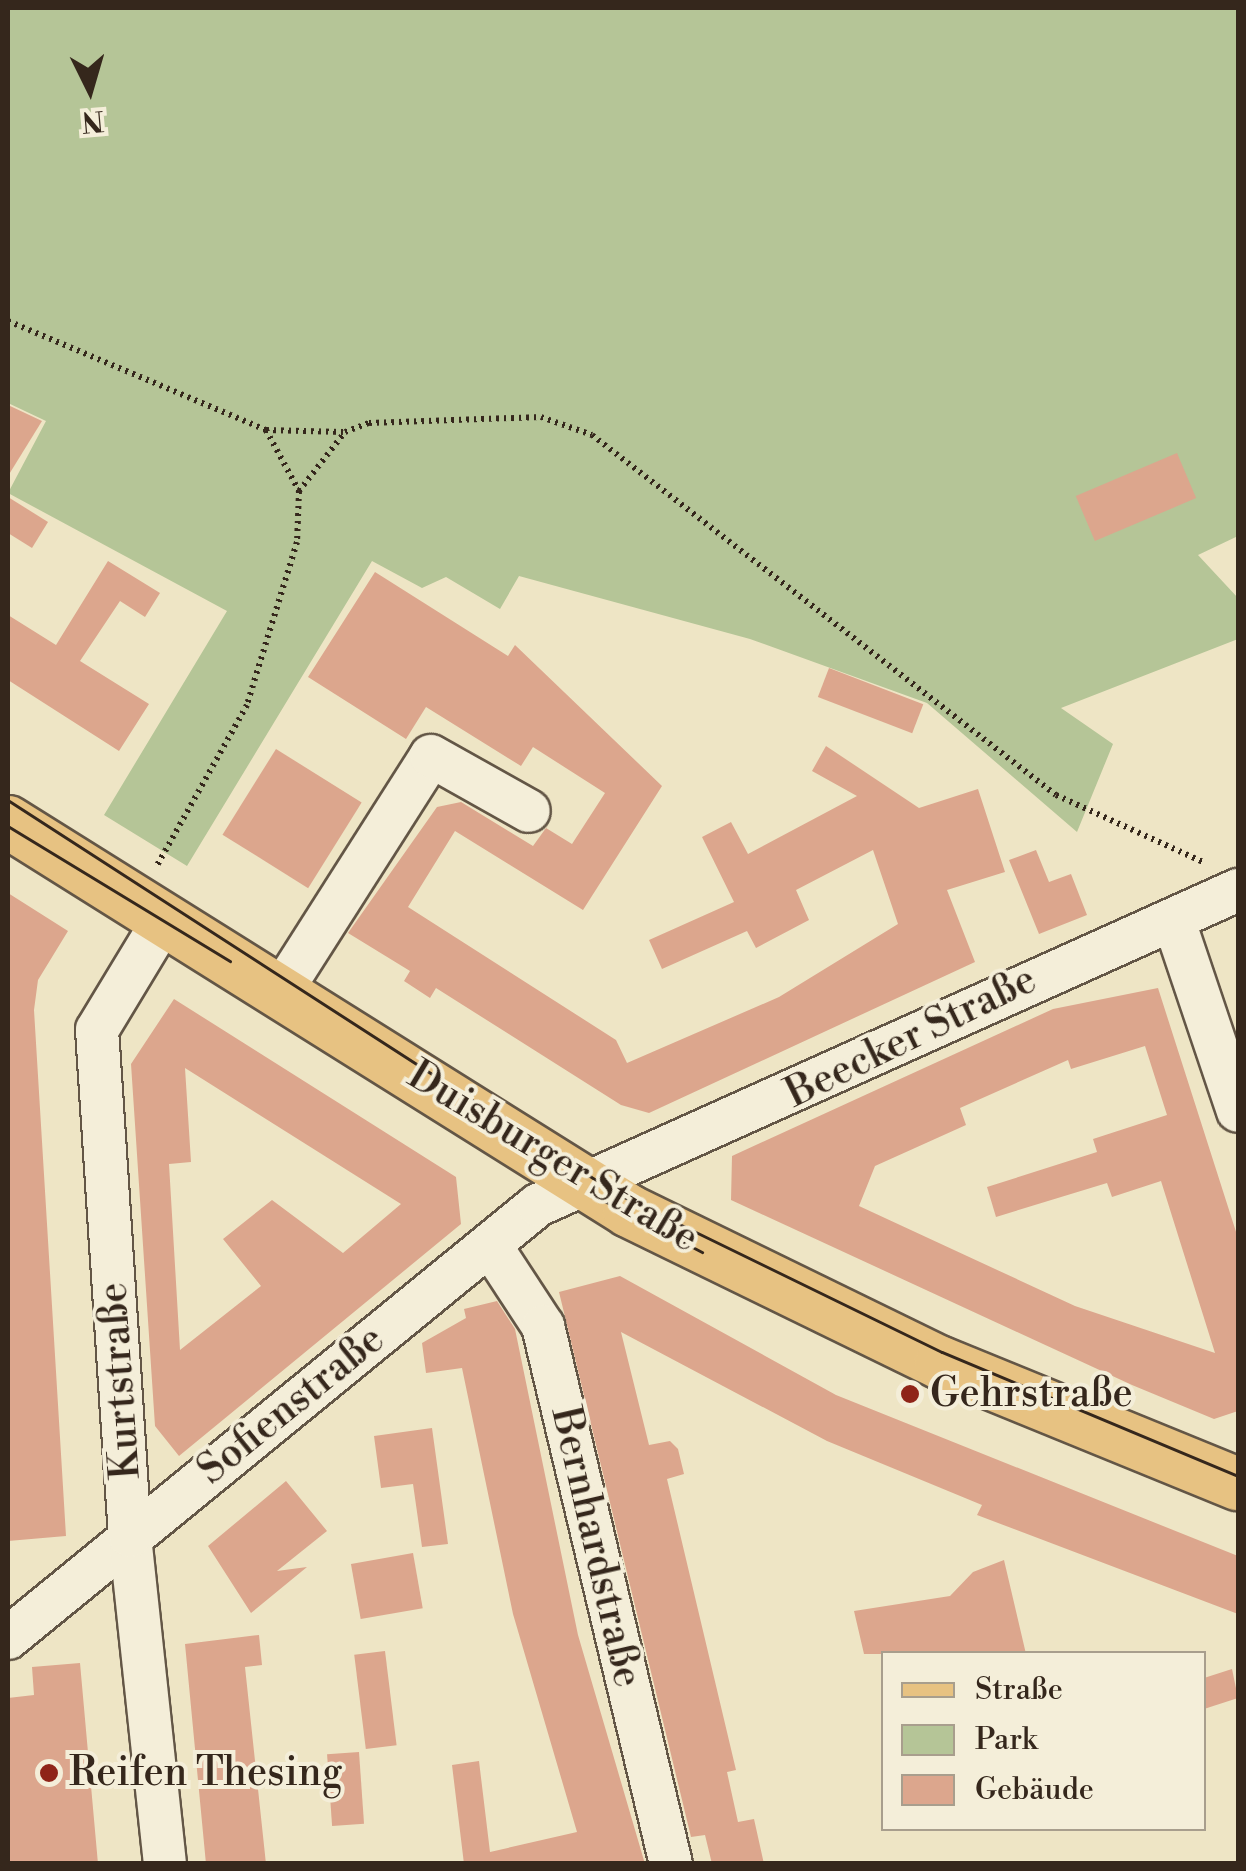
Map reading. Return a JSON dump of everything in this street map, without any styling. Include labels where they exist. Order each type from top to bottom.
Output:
[{"type":"main road","name":"Duisburger Straße","points":[[8,822],[151,907],[582,1183],[941,1362],[1238,1484]]},
{"type":"street","points":[[282,990],[431,756],[529,811]]},
{"type":"street","name":"Beecker Straße","points":[[582,1183],[658,1158],[1046,972],[1175,924],[1230,880]]},
{"type":"street","name":"Kurtstraße","points":[[151,907],[97,1030],[130,1536],[165,1864]]},
{"type":"street","points":[[1175,924],[1238,1110]]},
{"type":"street","name":"Sofienstraße","points":[[8,1638],[490,1245],[582,1183]]},
{"type":"street","name":"Bernhardstraße","points":[[490,1245],[543,1326],[672,1864]]},
{"type":"path","points":[[8,321],[266,430],[345,432],[464,413],[540,417],[592,435],[1056,795],[1230,880]]},
{"type":"path","points":[[151,907],[248,705],[297,542],[299,491],[266,430]]},
{"type":"path","points":[[299,491],[345,432]]},
{"type":"green space","points":[[8,8],[1238,8],[1238,536],[1198,555],[1238,598],[1238,639],[1061,708],[1113,744],[1077,832],[927,703],[750,639],[519,576],[500,609],[446,577],[422,588],[372,561],[187,866],[104,815],[227,611],[8,493],[46,421],[8,403]]},
{"type":"building","points":[[8,405],[42,421],[8,476]]},
{"type":"building","points":[[1177,453],[1196,498],[1095,541],[1076,496]]},
{"type":"building","points":[[8,497],[48,522],[32,548],[8,533]]},
{"type":"building","points":[[108,561],[160,593],[145,617],[120,601],[80,661],[149,704],[119,751],[8,680],[8,615],[56,645]]},
{"type":"building","points":[[375,572],[508,656],[515,645],[662,786],[583,910],[455,831],[408,907],[616,1040],[627,1063],[779,997],[898,924],[873,850],[796,890],[809,920],[756,948],[747,931],[662,969],[649,940],[734,902],[702,837],[731,822],[748,854],[857,796],[812,771],[826,746],[919,808],[978,789],[1005,872],[947,890],[975,962],[649,1113],[621,1105],[436,988],[430,998],[404,981],[410,971],[348,933],[437,807],[461,802],[533,846],[546,828],[572,844],[605,793],[533,747],[521,766],[426,707],[406,739],[308,677]]},
{"type":"building","points":[[829,668],[923,704],[912,733],[818,697]]},
{"type":"building","points":[[276,749],[362,803],[308,888],[222,835]]},
{"type":"building","points":[[1036,850],[1049,882],[1071,874],[1087,915],[1039,934],[1009,860]]},
{"type":"building","points":[[8,893],[68,931],[38,980],[34,1010],[66,1536],[8,1541]]},
{"type":"building","points":[[1158,988],[1238,1238],[1238,1411],[1214,1419],[1132,1385],[731,1200],[732,1156],[1053,1009]],"holes":[[[1145,1046],[1167,1115],[1093,1139],[1097,1152],[987,1187],[996,1217],[1107,1183],[1112,1197],[1161,1181],[1215,1353],[1075,1306],[859,1206],[875,1166],[966,1125],[960,1108],[1068,1060],[1071,1069]]]},
{"type":"building","points":[[174,999],[456,1177],[461,1224],[179,1456],[155,1426],[131,1064]],"holes":[[[185,1068],[401,1204],[343,1253],[272,1200],[223,1239],[261,1286],[180,1350],[169,1164],[191,1162]]]},
{"type":"building","points":[[620,1276],[836,1395],[1238,1556],[1238,1614],[977,1515],[982,1505],[827,1441],[621,1332],[649,1445],[670,1441],[678,1449],[684,1474],[667,1479],[736,1770],[727,1772],[738,1822],[754,1819],[764,1864],[712,1864],[705,1835],[691,1837],[559,1292]]},
{"type":"building","points":[[497,1301],[515,1329],[578,1635],[645,1864],[464,1864],[452,1765],[479,1761],[490,1852],[577,1832],[513,1614],[462,1368],[426,1373],[422,1343],[466,1318],[464,1309]]},
{"type":"building","points":[[432,1428],[448,1544],[422,1547],[413,1484],[381,1488],[374,1436]]},
{"type":"building","points":[[286,1481],[327,1531],[277,1571],[307,1567],[251,1613],[208,1546]]},
{"type":"building","points":[[413,1553],[423,1608],[361,1619],[351,1564]]},
{"type":"building","points":[[1004,1560],[1025,1651],[864,1654],[854,1611],[950,1596],[973,1572]]},
{"type":"building","points":[[259,1635],[262,1665],[245,1667],[266,1864],[206,1864],[185,1644]]},
{"type":"building","points":[[385,1651],[397,1745],[366,1749],[354,1655]]},
{"type":"building","name":"Reifen Thesing","points":[[80,1663],[98,1864],[9,1864],[8,1698],[34,1695],[32,1667]]},
{"type":"building","points":[[1232,1669],[1238,1698],[1206,1708],[1206,1677]]},
{"type":"building","points":[[359,1752],[364,1824],[332,1826],[327,1754]]},
{"type":"tram line","points":[[8,800],[618,1194],[942,1352],[1238,1476]]},
{"type":"tram line","points":[[8,826],[230,961]]},
{"type":"tram line","points":[[595,1196],[702,1252]]},
{"type":"place","name":"Gehrstraße","points":[[910,1394]]},
{"type":"place","name":"Reifen Thesing","points":[[49,1773]]}]
